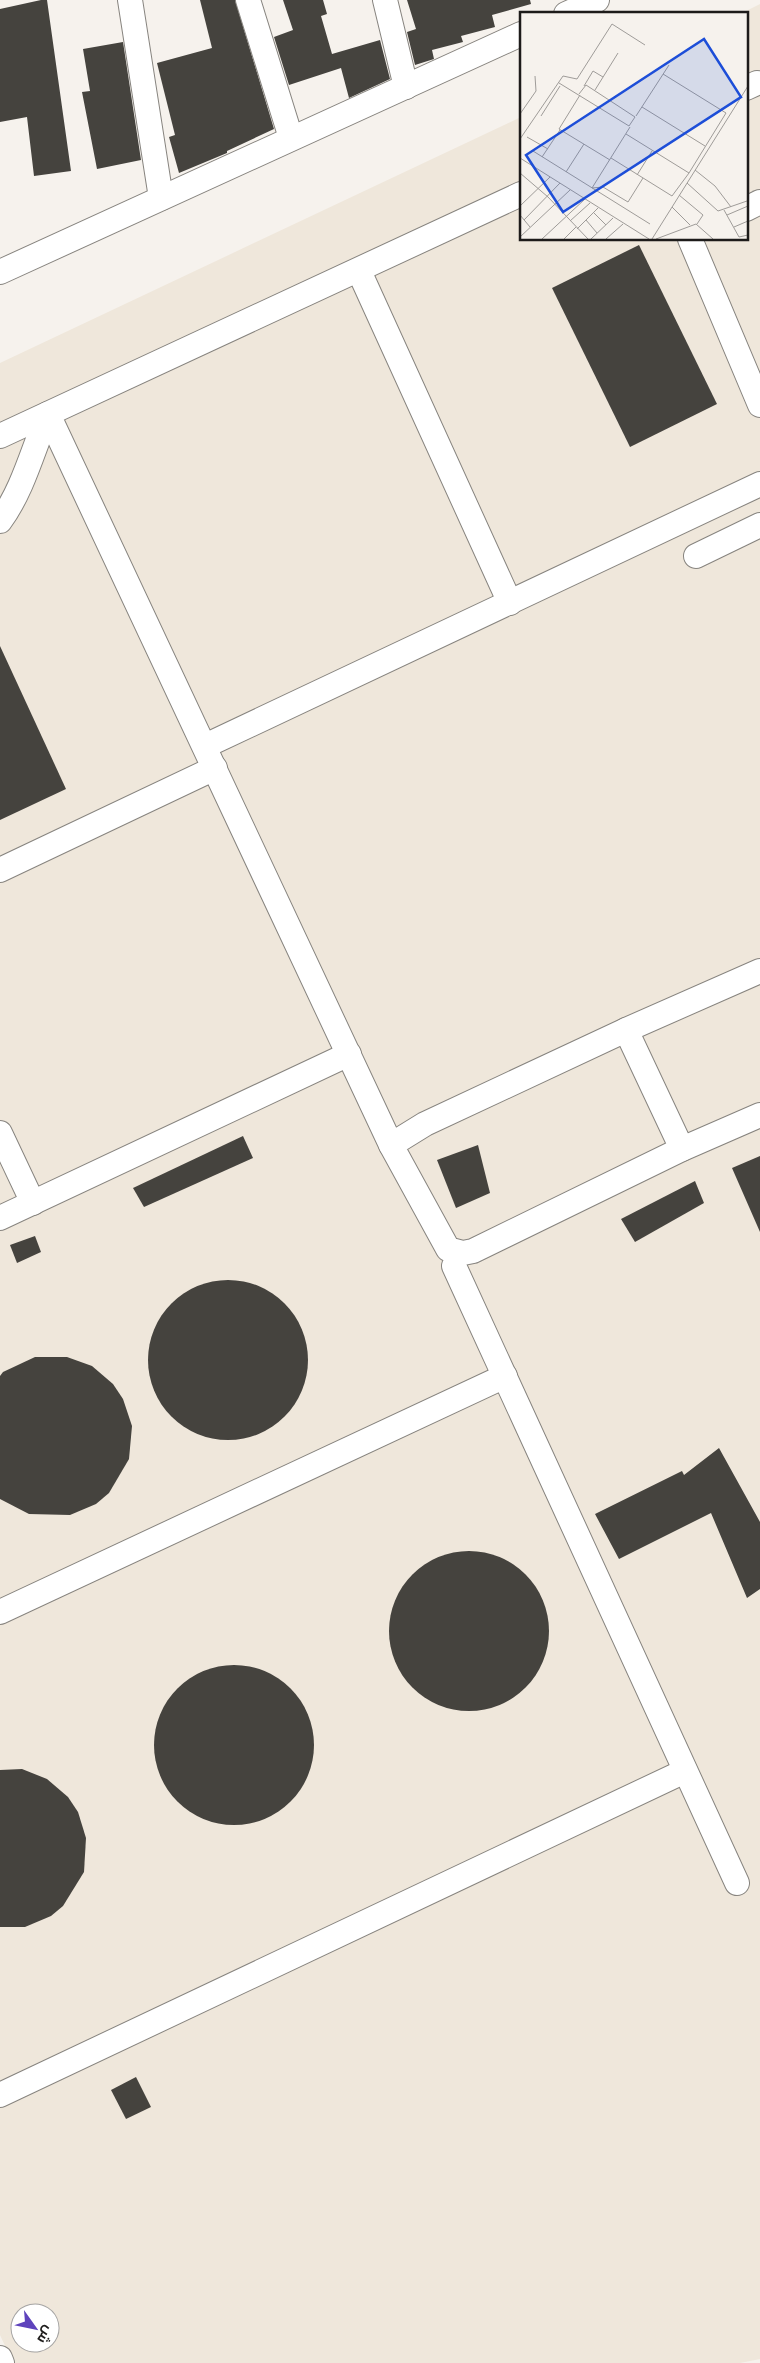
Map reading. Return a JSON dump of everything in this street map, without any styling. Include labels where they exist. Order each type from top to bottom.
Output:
[{"type":"street","points":[[130,0],[161,198]]},
{"type":"street","points":[[248,0],[291,138]]},
{"type":"street","points":[[385,0],[406,86]]},
{"type":"street","points":[[570,12],[597,0]]},
{"type":"street","points":[[0,272],[520,34]]},
{"type":"street","points":[[0,436],[520,194]]},
{"type":"street","points":[[748,208],[760,202]]},
{"type":"street","points":[[690,240],[760,405]]},
{"type":"street","points":[[359,270],[510,604]]},
{"type":"street","points":[[0,521],[18,488],[48,414]]},
{"type":"street","points":[[48,414],[392,1145],[448,1248],[454,1252],[473,1251],[682,1149],[760,1115]]},
{"type":"street","points":[[205,746],[510,604],[760,484]]},
{"type":"street","points":[[696,556],[760,526]]},
{"type":"street","points":[[0,870],[215,768]]},
{"type":"street","points":[[392,1145],[425,1124],[626,1030],[760,971]]},
{"type":"street","points":[[626,1030],[682,1149]]},
{"type":"street","points":[[0,1218],[349,1054]]},
{"type":"street","points":[[0,1133],[33,1203]]},
{"type":"street","points":[[454,1266],[737,1882]]},
{"type":"street","points":[[0,1612],[504,1376]]},
{"type":"street","points":[[0,2095],[685,1771]]},
{"type":"street","points":[[0,2358],[2,2363]]},
{"type":"shaded area","points":[[760,4],[760,2359],[740,2363],[13,2363],[0,2335],[0,363],[520,117],[520,240],[748,240],[748,12],[744,12]]},
{"type":"building","points":[[47,0],[71,171],[34,176],[27,117],[0,122],[0,9]]},
{"type":"building","points":[[200,0],[235,0],[274,129],[227,151],[227,153],[179,173],[169,137],[175,135],[157,63],[212,48]]},
{"type":"building","points":[[283,0],[323,0],[327,14],[321,16],[332,54],[380,40],[390,79],[349,98],[341,68],[289,85],[274,37],[293,30]]},
{"type":"building","points":[[407,0],[530,0],[531,4],[492,15],[495,27],[461,36],[463,42],[432,50],[434,59],[415,65],[407,32],[416,29]]},
{"type":"building","points":[[123,42],[141,160],[97,169],[82,92],[90,91],[83,49]]},
{"type":"building","points":[[639,245],[717,404],[630,447],[552,288]]},
{"type":"building","points":[[0,646],[66,789],[0,820]]},
{"type":"building","points":[[243,1136],[253,1158],[144,1207],[133,1188]]},
{"type":"building","points":[[478,1145],[490,1193],[456,1208],[437,1160]]},
{"type":"building","points":[[760,1156],[760,1232],[732,1168]]},
{"type":"building","points":[[695,1181],[704,1203],[635,1242],[621,1219]]},
{"type":"building","points":[[35,1236],[41,1252],[17,1263],[10,1245]]},
{"type":"building","points":[[228,1280],[259,1286],[279,1298],[290,1309],[302,1329],[308,1360],[302,1391],[290,1411],[279,1422],[259,1434],[228,1440],[197,1434],[177,1422],[166,1411],[154,1391],[148,1360],[154,1329],[166,1309],[177,1298],[197,1286]]},
{"type":"building","points":[[35,1357],[67,1357],[92,1366],[113,1384],[123,1399],[132,1426],[129,1459],[109,1493],[96,1504],[70,1515],[29,1514],[0,1499],[0,1376],[3,1372]]},
{"type":"building","points":[[719,1448],[760,1522],[760,1589],[747,1598],[711,1513],[619,1559],[595,1514],[682,1471],[684,1475]]},
{"type":"building","points":[[469,1551],[500,1557],[520,1569],[531,1580],[543,1600],[549,1631],[543,1662],[531,1682],[520,1693],[500,1705],[469,1711],[438,1705],[418,1693],[407,1682],[395,1662],[389,1631],[395,1600],[407,1580],[418,1569],[438,1557]]},
{"type":"building","points":[[234,1665],[265,1671],[285,1683],[296,1694],[308,1714],[314,1745],[308,1776],[296,1796],[285,1807],[265,1819],[234,1825],[203,1819],[183,1807],[172,1796],[160,1776],[154,1745],[160,1714],[172,1694],[183,1683],[203,1671]]},
{"type":"building","points":[[22,1769],[47,1779],[68,1797],[78,1812],[86,1838],[84,1872],[63,1906],[51,1916],[25,1927],[0,1927],[0,1770]]},
{"type":"building","points":[[136,2077],[151,2107],[126,2119],[111,2090]]}]
